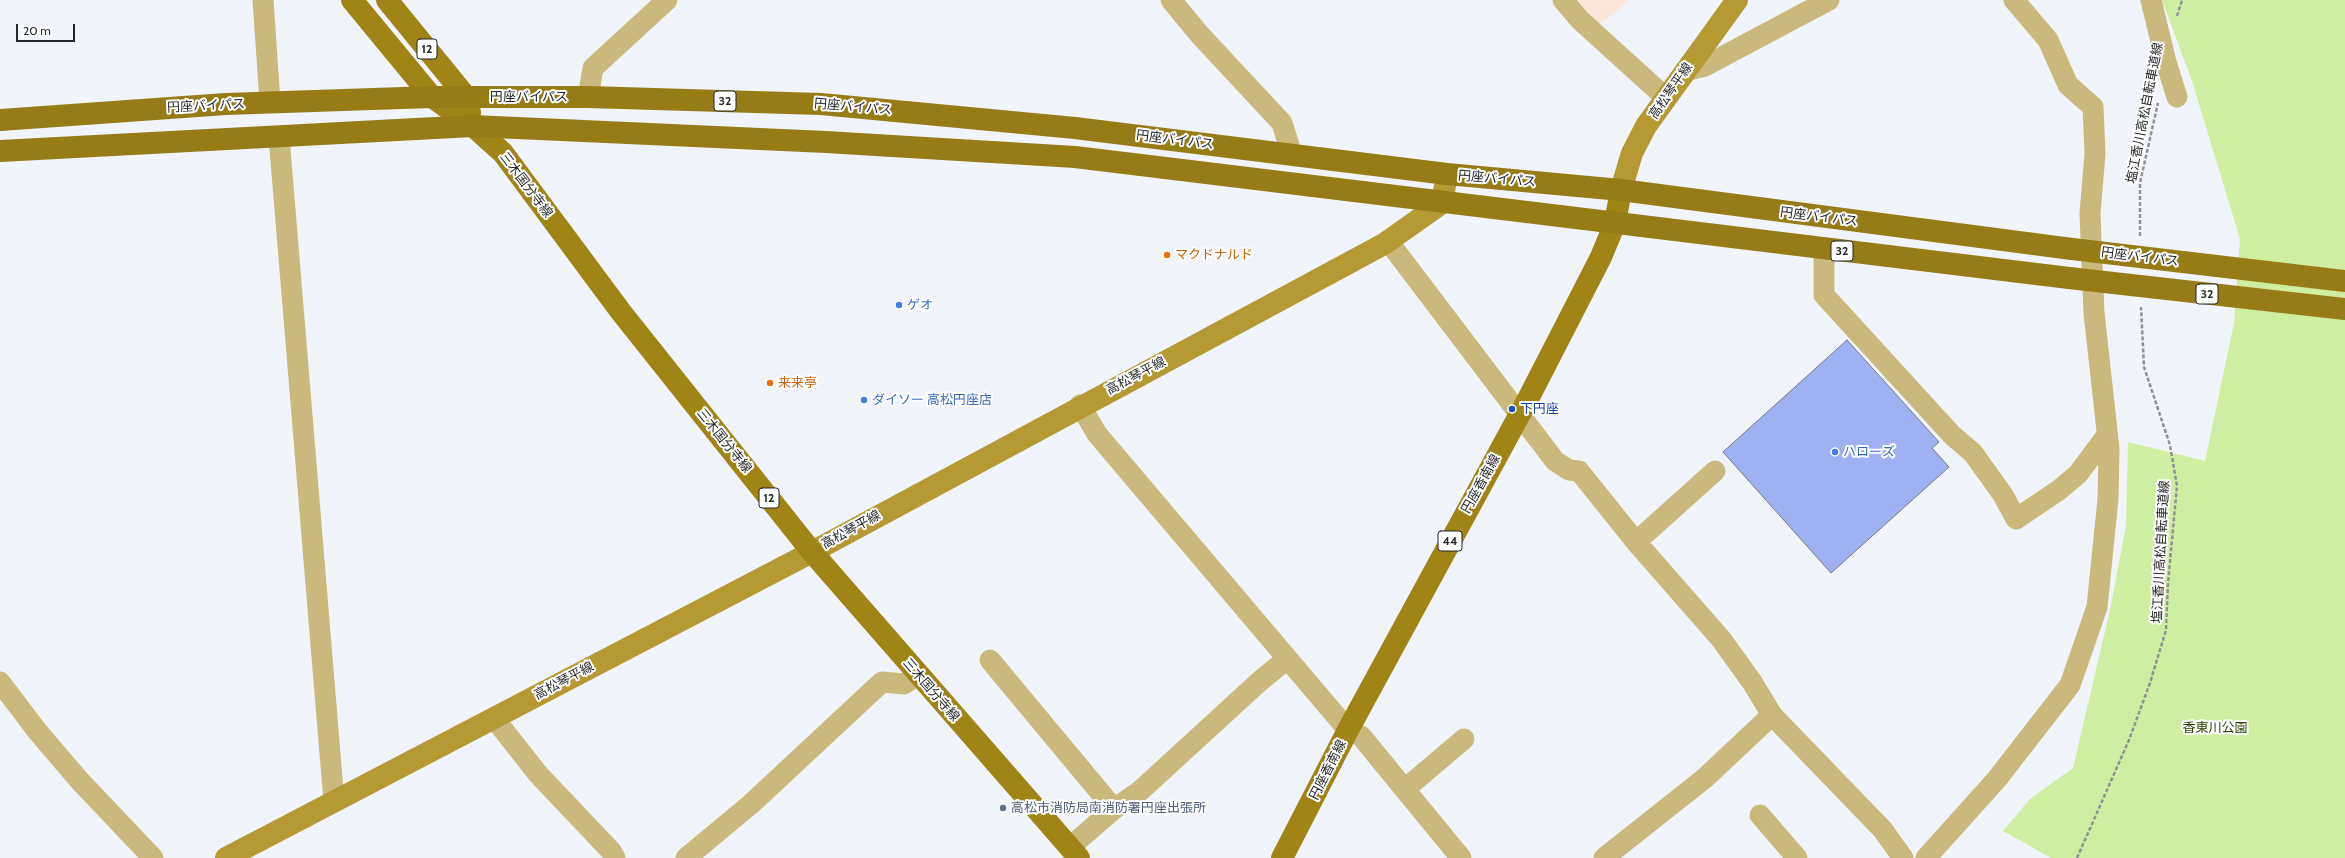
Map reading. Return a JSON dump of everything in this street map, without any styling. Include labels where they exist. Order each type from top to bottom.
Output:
[{"type":"highway","name":"円座バイパス","points":[[0,120],[270,102],[432,97],[588,97],[820,104],[1075,128],[1447,174],[1621,190],[2072,249],[2345,281]]},
{"type":"highway","name":"32","points":[[0,151],[473,126],[826,142],[1075,157],[1442,203],[2345,310]]},
{"type":"main road","name":"三木国分寺線","points":[[352,0],[432,97],[473,126],[503,153],[621,312],[812,552],[1075,853]]},
{"type":"main road","name":"12","points":[[387,0],[467,98],[473,126]]},
{"type":"main road","name":"高松琴平線","points":[[1621,190],[1632,153],[1646,126],[1737,0]]},
{"type":"main road","points":[[1442,203],[1447,174]]},
{"type":"main road","name":"円座香南線","points":[[1282,858],[1348,730],[1520,413],[1601,257],[1615,223],[1621,190]]},
{"type":"main road","name":"高松琴平線","points":[[226,858],[812,552],[1388,241],[1442,203]]},
{"type":"street","points":[[263,0],[270,102]]},
{"type":"street","points":[[588,97],[593,68],[667,0]]},
{"type":"street","points":[[1171,0],[1200,35],[1282,123],[1292,155]]},
{"type":"street","points":[[1563,0],[1580,20],[1666,98]]},
{"type":"street","points":[[1685,71],[1705,66],[1829,0]]},
{"type":"street","points":[[1926,858],[1997,779],[2070,685],[2097,607],[2108,499],[2107,435],[2094,313],[2090,236],[2090,213],[2096,154],[2093,107],[2068,85],[2048,40],[2014,0]]},
{"type":"street","points":[[2151,0],[2166,62],[2168,98]]},
{"type":"street","points":[[278,137],[334,802]]},
{"type":"street","points":[[1388,241],[1555,461],[1569,470],[1579,471],[1636,542],[1721,639],[1752,682],[1772,715],[1882,830],[1903,858]]},
{"type":"street","points":[[1824,249],[1824,295],[1952,435],[1973,453],[2003,495],[2016,519],[2060,490],[2078,474],[2107,435]]},
{"type":"street","points":[[1080,406],[1097,434],[1348,730],[1360,736],[1461,858]]},
{"type":"street","points":[[1636,542],[1715,471]]},
{"type":"street","points":[[1075,853],[1114,809],[1140,791],[1260,681],[1287,659]]},
{"type":"street","points":[[990,660],[1114,809]]},
{"type":"street","points":[[686,858],[751,804],[882,682],[904,684],[918,675]]},
{"type":"street","points":[[0,682],[48,744],[153,858]]},
{"type":"street","points":[[1604,858],[1705,778],[1772,715]]},
{"type":"street","points":[[494,718],[538,774],[611,851],[615,858]]},
{"type":"street","points":[[1404,789],[1464,739]]},
{"type":"street","points":[[1760,815],[1797,858]]},
{"type":"path","points":[[2174,22],[2182,0]]},
{"type":"path","name":"塩江香川高松自転車道線","points":[[2140,244],[2140,182],[2168,98]]},
{"type":"path","name":"塩江香川高松自転車道線","points":[[2077,858],[2129,740],[2150,683],[2166,630],[2168,583],[2177,486],[2170,445],[2144,367],[2141,305]]},
{"type":"shaded area","points":[[1572,0],[1630,0],[1599,25]]},
{"type":"green space","name":"香東川公園","points":[[2162,0],[2345,0],[2345,858],[2051,858],[2003,831],[2030,799],[2073,768],[2110,610],[2126,526],[2128,442],[2205,461],[2234,323],[2240,239],[2192,81]]},
{"type":"building","points":[[1847,340],[1939,442],[1932,448],[1949,467],[1831,573],[1723,452]]},
{"type":"place","name":"マクドナルド","points":[[1167,255]]},
{"type":"place","name":"ゲオ","points":[[899,305]]},
{"type":"place","name":"来来亭","points":[[770,383]]},
{"type":"place","name":"ダイソー 高松円座店","points":[[864,400]]},
{"type":"place","name":"下円座","points":[[1512,409]]},
{"type":"place","name":"ハローズ","points":[[1835,452]]},
{"type":"place","name":"高松市消防局南消防署円座出張所","points":[[1003,808]]}]
